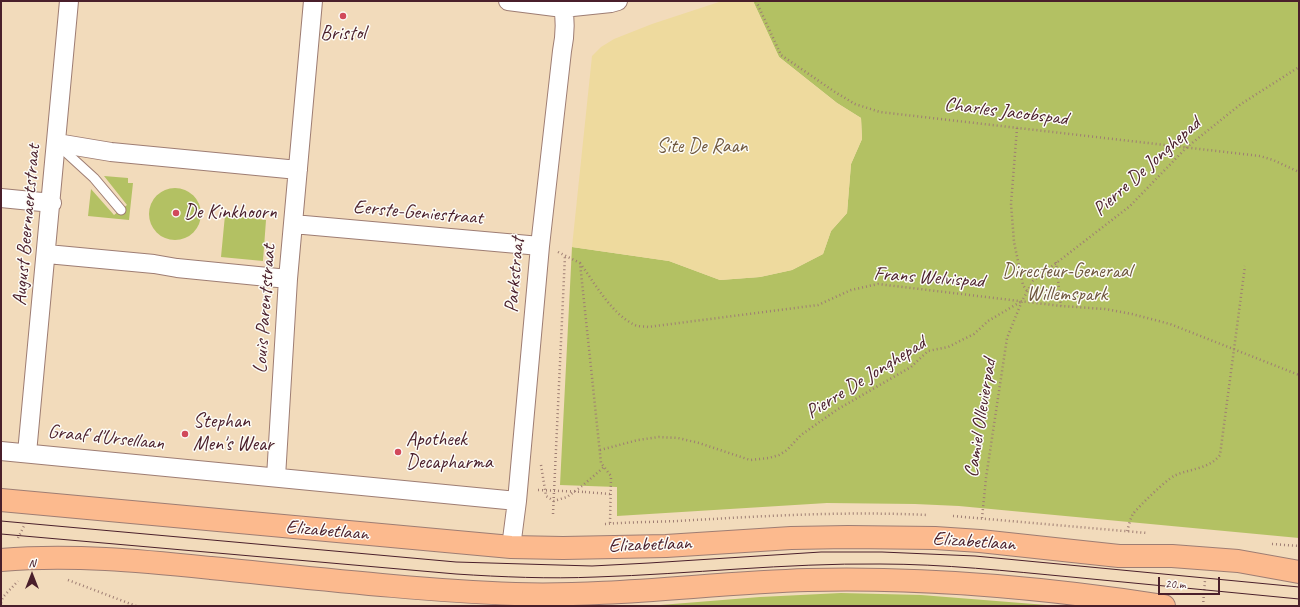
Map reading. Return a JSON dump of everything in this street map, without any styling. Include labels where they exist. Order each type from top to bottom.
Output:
[{"type":"main road","name":"Elizabetlaan","points":[[1,500],[511,547],[563,548],[666,546],[791,538],[935,538],[980,541],[1119,556],[1172,556],[1238,561],[1299,572]]},
{"type":"main road","points":[[1,560],[37,557],[128,560],[425,588],[520,594],[625,592],[740,583],[810,580],[934,582],[1106,597],[1164,606]]},
{"type":"street","name":"August Beernaertstraat","points":[[27,453],[52,203],[69,1]]},
{"type":"street","name":"Louis Parentstraat","points":[[276,477],[288,279],[313,1]]},
{"type":"street","points":[[508,1],[563,4],[611,3],[618,1]]},
{"type":"street","name":"Parkstraat","points":[[511,547],[517,501],[540,246],[562,51],[566,33],[566,21],[563,4]]},
{"type":"street","points":[[57,143],[111,152],[298,170]]},
{"type":"street","points":[[1,198],[52,203]]},
{"type":"street","name":"Eerste-Geniestraat","points":[[293,224],[540,246]]},
{"type":"street","points":[[47,254],[288,279]]},
{"type":"street","name":"Graaf d'Ursellaan","points":[[1,450],[517,501]]},
{"type":"lane","points":[[57,143],[94,178],[121,210]]},
{"type":"path","name":"Charles Jacobspad","points":[[756,1],[781,55],[855,104],[880,112],[1260,156],[1273,160],[1299,172]]},
{"type":"path","name":"Pierre De Jonghepad","points":[[600,450],[638,440],[659,437],[678,438],[699,442],[729,454],[750,460],[769,458],[779,455],[787,450],[801,435],[838,409],[911,367],[928,351],[948,347],[974,334],[988,321],[1022,301],[1032,281],[1130,206],[1187,147],[1241,104],[1299,67]]},
{"type":"path","points":[[1018,128],[1012,212],[1014,242],[1023,285],[1027,292]]},
{"type":"path","points":[[553,514],[565,255],[580,263],[601,463],[611,476],[610,524]]},
{"type":"path","points":[[1056,262],[1061,306]]},
{"type":"path","name":"Frans Welvispad","points":[[580,263],[610,304],[624,318],[634,325],[648,327],[818,305],[851,290],[878,284],[1061,306],[1105,309],[1132,314],[1170,324],[1299,375]]},
{"type":"path","points":[[1127,531],[1134,514],[1173,476],[1206,467],[1216,461],[1220,455],[1245,266]]},
{"type":"path","name":"Camiel Ollevierpad","points":[[980,541],[986,478],[1007,338],[1022,301]]},
{"type":"path","points":[[540,460],[546,496],[554,501],[567,497],[604,467]]},
{"type":"path","points":[[538,490],[610,494]]},
{"type":"path","points":[[66,579],[136,606]]},
{"type":"path","points":[[1,603],[14,584]]},
{"type":"green space","name":"Directeur-Generaal Willemspark","points":[[753,1],[1299,1],[1299,538],[959,506],[915,504],[827,503],[617,516],[617,487],[560,485],[572,247],[669,261],[720,280],[760,277],[792,270],[823,254],[831,231],[847,213],[851,164],[862,139],[861,118],[837,103],[779,57]]},
{"type":"green space","points":[[104,176],[128,178],[128,183],[133,183],[129,220],[88,216],[91,189],[114,215],[127,205]]},
{"type":"green space","points":[[175,188],[185,190],[193,196],[199,204],[201,214],[199,224],[193,232],[185,238],[175,240],[165,238],[157,232],[151,224],[149,214],[151,204],[157,196],[165,190]]},
{"type":"green space","points":[[225,215],[266,220],[263,261],[221,257]]},
{"type":"green space","points":[[841,593],[921,595],[1059,606],[648,606],[760,597]]},
{"type":"sand","name":"Site De Raan","points":[[722,1],[753,1],[779,57],[837,103],[861,118],[862,139],[851,164],[847,213],[831,231],[823,254],[792,270],[760,277],[720,280],[669,261],[572,247],[592,56],[601,47],[614,39],[652,24]]},
{"type":"tram line","points":[[1,521],[456,562],[592,566],[821,552],[882,552],[975,556],[1299,587]]},
{"type":"tram line","points":[[1,534],[491,576],[578,578],[809,565],[904,564],[999,570],[1299,599]]},
{"type":"place","name":"Bristol","points":[[343,16]]},
{"type":"place","name":"De Kinkhoorn","points":[[176,213]]},
{"type":"place","name":"Stephan Men's Wear","points":[[185,434]]},
{"type":"place","name":"Apotheek Decapharma","points":[[398,452]]}]
